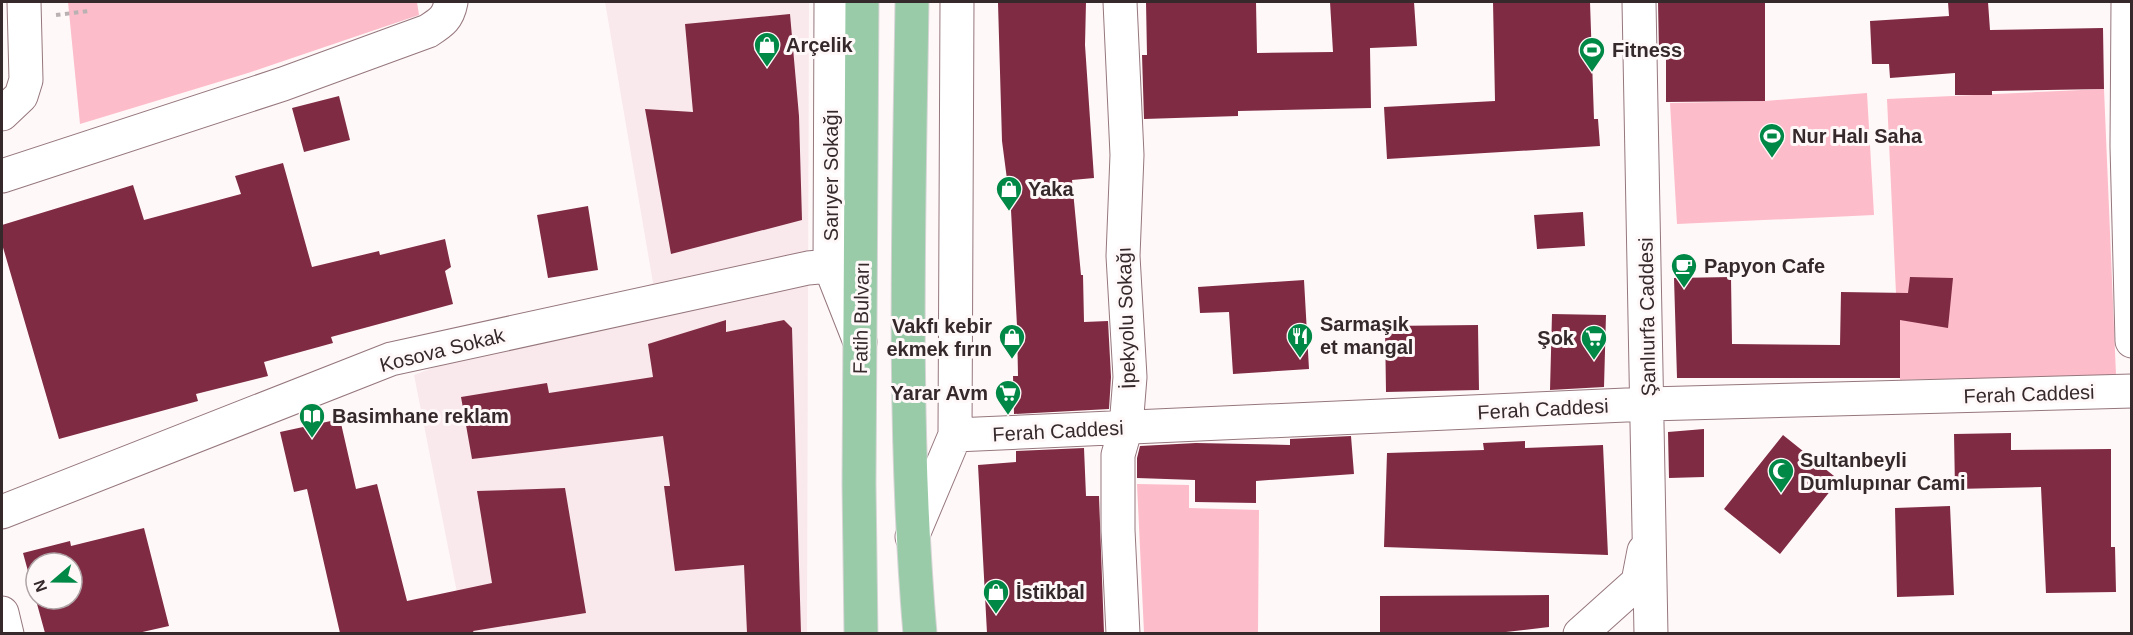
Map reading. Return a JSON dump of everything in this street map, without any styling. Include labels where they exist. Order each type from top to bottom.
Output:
[{"type":"main road","name":"Fatih Bulvarı","points":[[861,633],[859,484],[862,2]]},
{"type":"main road","points":[[912,2],[909,272],[912,537],[920,633]]},
{"type":"street","points":[[8,97],[26,80],[24,2]]},
{"type":"street","points":[[2,176],[283,84],[428,31],[444,21],[451,2]]},
{"type":"street","name":"Sarıyer Sokağı","points":[[831,2],[830,266],[861,344]]},
{"type":"street","points":[[912,537],[955,435],[957,2]]},
{"type":"street","name":"İpekyolu Sokağı","points":[[1120,2],[1127,155],[1123,256],[1130,377],[1126,428],[1118,456],[1118,530],[1123,633]]},
{"type":"street","name":"Şanlıurfa Caddesi","points":[[1639,2],[1649,404],[1651,633]]},
{"type":"street","points":[[2128,2],[2127,146],[2132,341]]},
{"type":"street","name":"Kosova Sokak","points":[[2,512],[391,359],[830,266]]},
{"type":"street","name":"Ferah Caddesi","points":[[955,435],[1649,404],[2132,391]]},
{"type":"street","points":[[1580,633],[1638,582],[1650,514]]},
{"type":"street","points":[[2,613],[7,633]]},
{"type":"shaded area","points":[[68,2],[417,2],[419,15],[248,73],[80,124]]},
{"type":"shaded area","points":[[605,2],[809,2],[807,633],[465,633],[414,375],[653,283]]},
{"type":"shaded area","points":[[2104,89],[2116,375],[1900,380],[1887,99]]},
{"type":"shaded area","name":"Nur Halı Saha","points":[[1867,93],[1874,215],[1677,224],[1670,103],[1765,101]]},
{"type":"shaded area","points":[[1137,484],[1189,485],[1189,508],[1259,510],[1258,633],[1144,633]]},
{"type":"building","points":[[1086,2],[1085,45],[1094,178],[1072,180],[1081,275],[1083,275],[1084,322],[1108,321],[1111,377],[1109,409],[1014,414],[1013,376],[1018,376],[1017,326],[1011,210],[1002,141],[998,3]]},
{"type":"building","points":[[1146,2],[1256,2],[1257,53],[1333,52],[1330,2],[1414,2],[1417,46],[1370,48],[1371,108],[1238,111],[1238,116],[1144,119],[1142,55],[1147,55]]},
{"type":"building","points":[[1493,2],[1590,2],[1594,119],[1598,119],[1600,146],[1387,159],[1384,107],[1495,101]]},
{"type":"building","points":[[1658,2],[1765,2],[1765,101],[1666,102],[1666,53],[1659,52]]},
{"type":"building","points":[[1948,2],[1988,2],[1990,30],[2103,28],[2104,89],[1992,91],[1992,95],[1955,95],[1955,73],[1890,78],[1889,64],[1872,64],[1870,21],[1949,16]]},
{"type":"building","points":[[790,14],[799,116],[802,220],[671,254],[645,109],[693,112],[685,24]]},
{"type":"building","points":[[339,96],[350,140],[304,152],[292,108]]},
{"type":"building","points":[[283,163],[312,267],[379,251],[380,255],[445,239],[451,267],[445,271],[453,304],[331,337],[333,343],[264,362],[268,376],[196,394],[198,401],[59,439],[2,244],[2,225],[133,185],[144,220],[241,194],[235,176]]},
{"type":"building","points":[[588,206],[598,270],[548,278],[537,215]]},
{"type":"building","points":[[1583,212],[1585,246],[1537,249],[1534,215]]},
{"type":"building","points":[[1731,277],[1732,344],[1840,345],[1841,292],[1908,293],[1910,277],[1953,278],[1948,328],[1900,320],[1900,378],[1677,378],[1674,278]]},
{"type":"building","points":[[1304,280],[1309,369],[1233,374],[1229,312],[1200,313],[1198,287]]},
{"type":"building","points":[[1552,314],[1606,315],[1604,387],[1550,390]]},
{"type":"building","points":[[726,320],[726,332],[784,320],[792,328],[801,633],[747,633],[744,565],[675,571],[664,486],[670,486],[663,436],[472,459],[461,397],[547,383],[549,393],[653,377],[648,344]]},
{"type":"building","points":[[1478,325],[1479,390],[1386,392],[1385,326]]},
{"type":"building","points":[[340,419],[356,489],[377,484],[407,601],[492,583],[477,491],[565,488],[586,613],[473,631],[474,633],[340,633],[307,489],[294,492],[280,432]]},
{"type":"building","points":[[1704,429],[1704,477],[1669,478],[1668,432]]},
{"type":"building","points":[[2011,433],[2011,450],[2111,449],[2111,547],[2115,547],[2116,592],[2046,593],[2041,487],[1955,489],[1954,434]]},
{"type":"building","name":"Sultanbeyli Dumlupınar Cami","points":[[1783,435],[1839,480],[1780,554],[1724,509]]},
{"type":"building","points":[[1351,436],[1354,474],[1256,481],[1256,503],[1195,502],[1195,480],[1137,478],[1137,458],[1140,446],[1196,443],[1290,445],[1290,439]]},
{"type":"building","points":[[1525,441],[1525,448],[1603,445],[1608,555],[1384,547],[1387,453],[1484,450],[1483,443]]},
{"type":"building","points":[[1084,448],[1086,496],[1099,496],[1104,633],[987,633],[978,465],[1016,462],[1016,451]]},
{"type":"building","points":[[1950,506],[1954,595],[1897,597],[1895,508]]},
{"type":"building","points":[[144,528],[169,626],[138,633],[45,633],[39,611],[84,611],[84,551],[31,551],[70,541],[71,546]]},
{"type":"building","points":[[1549,595],[1549,627],[1497,633],[1380,633],[1380,596]]},
{"type":"place","name":"Arçelik","points":[[767,68]]},
{"type":"place","name":"Fitness","points":[[1592,73]]},
{"type":"place","name":"Nur Halı Saha","points":[[1772,159]]},
{"type":"place","name":"Yaka","points":[[1009,212]]},
{"type":"place","name":"Papyon Cafe","points":[[1684,289]]},
{"type":"place","name":"Sarmaşık et mangal","points":[[1300,359]]},
{"type":"place","name":"Vakfı kebir ekmek fırın","points":[[1012,360]]},
{"type":"place","name":"Şok","points":[[1594,361]]},
{"type":"place","name":"Yarar Avm","points":[[1008,416]]},
{"type":"place","name":"Basimhane reklam","points":[[312,439]]},
{"type":"place","name":"Sultanbeyli Dumlupınar Cami","points":[[1781,494]]},
{"type":"place","name":"İstikbal","points":[[996,615]]}]
